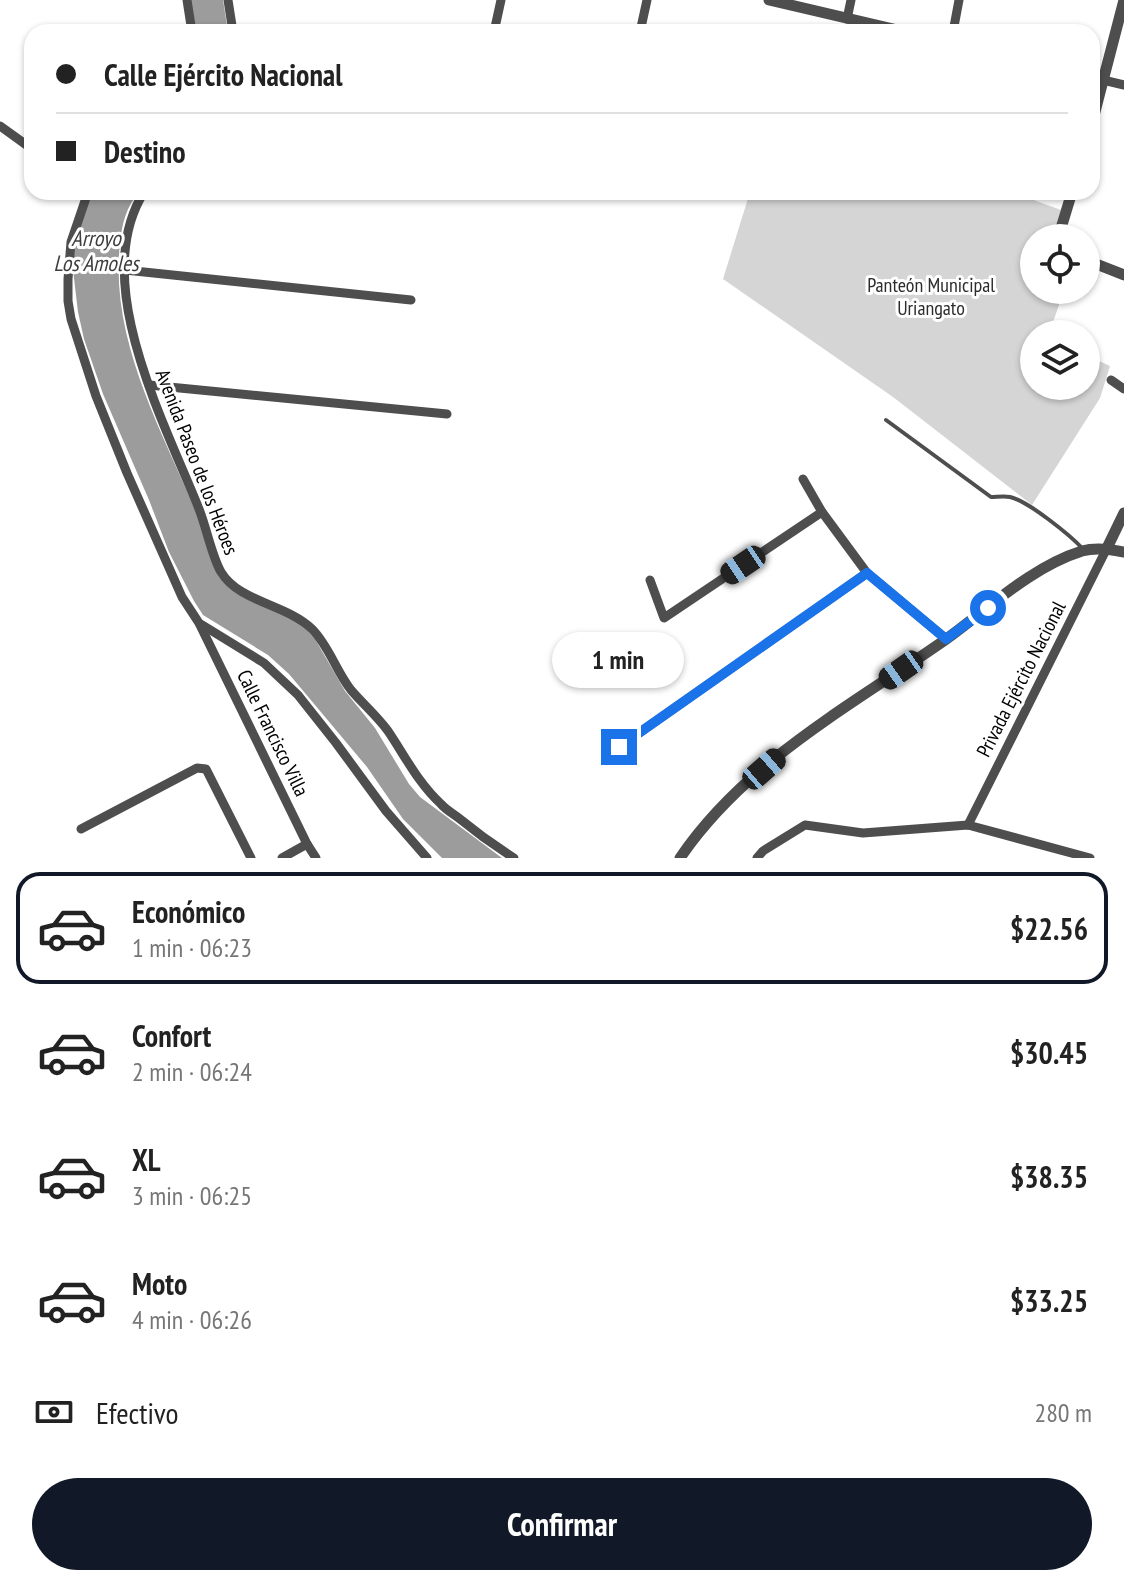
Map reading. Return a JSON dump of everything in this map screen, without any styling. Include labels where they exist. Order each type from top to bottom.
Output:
[{"type":"street","points":[[187,0],[191,24]]},
{"type":"street","points":[[228,0],[232,24]]},
{"type":"street","points":[[496,24],[501,0]]},
{"type":"street","points":[[642,24],[647,0]]},
{"type":"street","points":[[769,0],[870,24]]},
{"type":"street","points":[[847,19],[851,0]]},
{"type":"street","points":[[954,24],[959,0]]},
{"type":"street","points":[[1100,73],[1124,0]]},
{"type":"street","points":[[1100,79],[1124,85]]},
{"type":"street","points":[[0,126],[24,143]]},
{"type":"street","points":[[85,200],[71,242],[68,301],[73,328],[96,396],[138,500],[182,597],[199,623],[264,663],[298,695],[386,811],[427,858]]},
{"type":"street","name":"Avenida Paseo de los Héroes","points":[[139,200],[131,220],[125,270],[124,286],[131,329],[138,357],[199,508],[219,570],[241,591],[295,616],[311,628],[339,673],[389,732],[425,788],[476,833],[514,858]]},
{"type":"street","points":[[1062,224],[1070,200]]},
{"type":"street","points":[[1100,266],[1124,275]]},
{"type":"street","points":[[125,270],[411,300]]},
{"type":"street","points":[[1111,380],[1124,389]]},
{"type":"street","points":[[149,385],[447,414]]},
{"type":"street","points":[[803,479],[822,512],[867,573],[946,639]]},
{"type":"street","points":[[650,580],[664,618],[822,512]]},
{"type":"street","points":[[1107,548],[1124,513]]},
{"type":"street","points":[[680,858],[716,811],[788,748],[1031,577],[1084,550],[1107,548],[1124,552]]},
{"type":"street","name":"Privada Ejército Nacional","points":[[968,825],[1107,548]]},
{"type":"street","points":[[619,747],[867,573]]},
{"type":"street","name":"Calle Francisco Villa","points":[[199,623],[316,858]]},
{"type":"street","points":[[81,829],[197,768],[206,769],[251,858]]},
{"type":"street","points":[[757,858],[805,825],[863,833],[968,825],[1090,858]]},
{"type":"street","points":[[282,858],[307,844]]},
{"type":"lane","points":[[886,420],[991,497],[1010,497],[1028,506],[1072,537],[1084,550]]},
{"type":"green space","name":"Panteón Municipal Uriangato","points":[[748,200],[1034,200],[1061,210],[1057,224],[1020,224],[1020,304],[1059,304],[1054,320],[1020,320],[1020,400],[1099,400],[1032,505],[893,397],[723,279]]},
{"type":"green space","name":"Panteón Municipal Uriangato","points":[[1100,361],[1110,366],[1100,398]]},
{"type":"water","points":[[190,0],[223,0],[227,24],[194,24]]},
{"type":"water","name":"Arroyo Los Amoles","points":[[89,200],[134,200],[123,222],[121,236],[119,280],[123,317],[143,388],[201,524],[219,577],[284,613],[306,629],[345,691],[375,728],[420,797],[502,858],[442,858],[403,819],[367,767],[289,674],[268,655],[203,615],[169,552],[103,394],[84,339],[73,270],[73,247]]},
{"type":"route","points":[[619,747],[867,573],[946,639],[988,608]]}]
